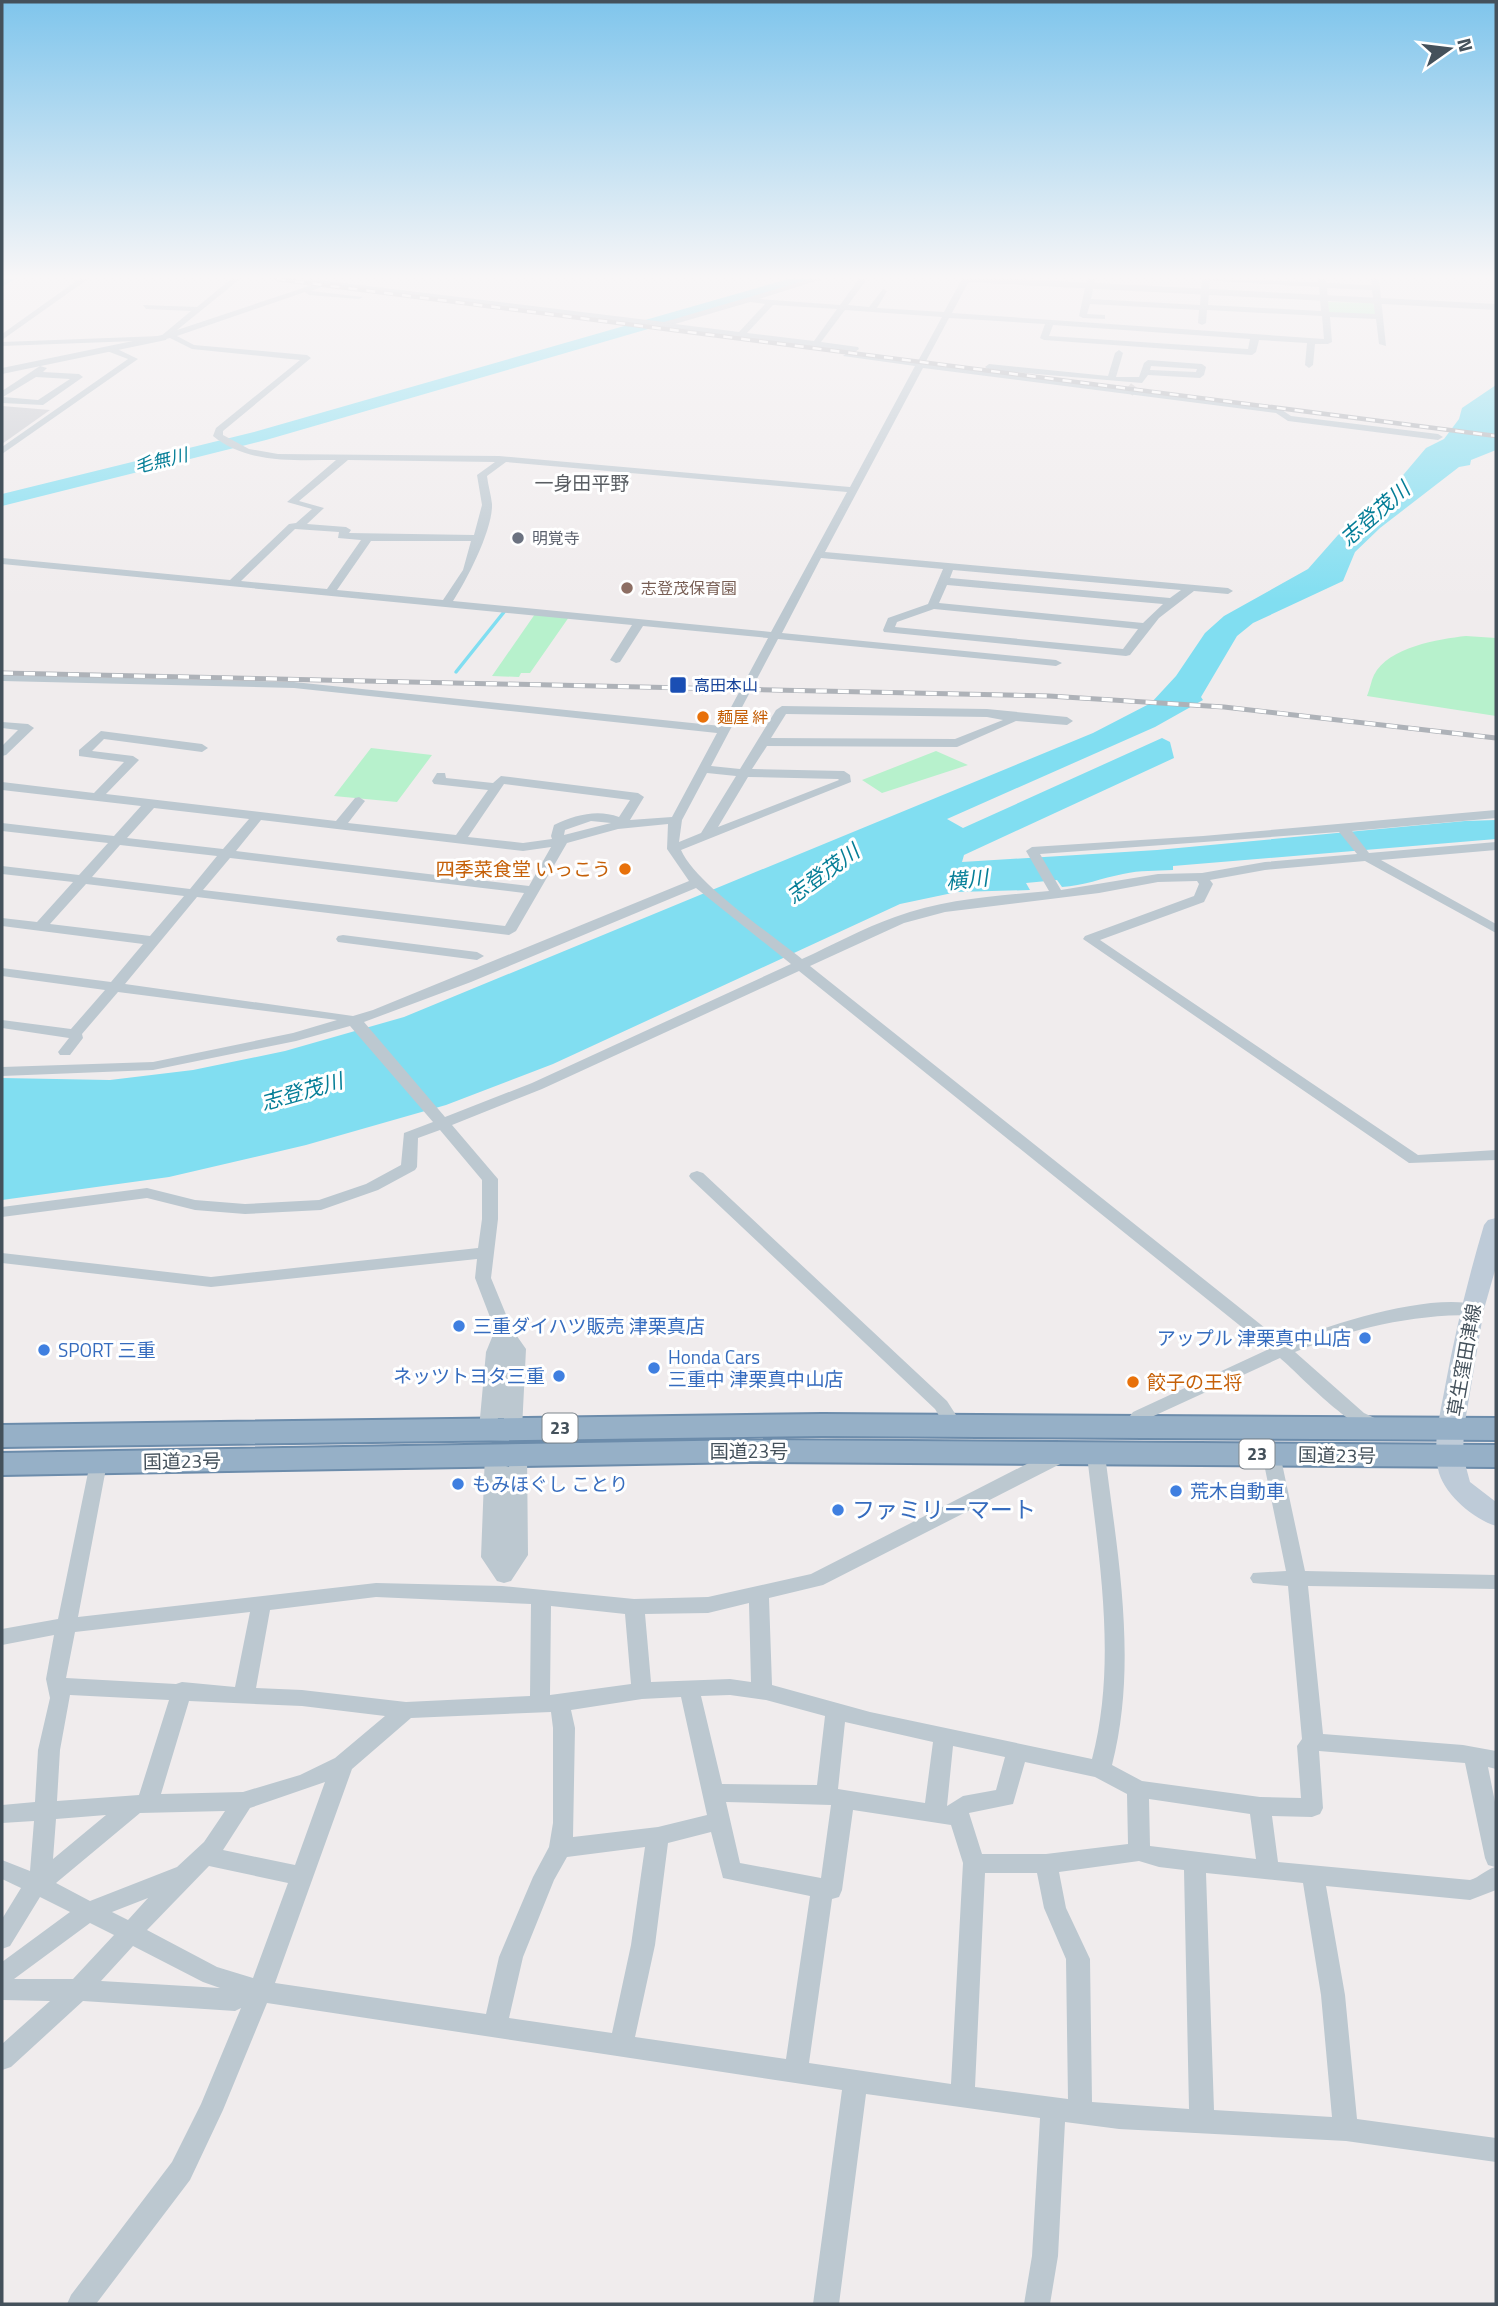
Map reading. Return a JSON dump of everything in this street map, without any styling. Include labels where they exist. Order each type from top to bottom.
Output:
[{"type":"highway","name":"国道23号","points":[[2,1464],[98,1463],[503,1442],[954,1426],[1380,1428],[1451,1442],[1496,1456]]},
{"type":"highway","name":"国道23号","points":[[2,1436],[503,1442],[750,1451],[1096,1455],[1271,1454],[1451,1442],[1496,1429]]},
{"type":"main road","name":"草生窪田津線","points":[[1451,1442],[1472,1309],[1496,1230]]},
{"type":"main road","points":[[1451,1442],[1453,1474],[1460,1488],[1496,1516]]},
{"type":"street","points":[[2,398],[18,387]]},
{"type":"street","points":[[2,398],[40,404],[65,387]]},
{"type":"street","points":[[2,451],[94,387]]},
{"type":"street","points":[[272,387],[219,430],[217,435],[246,451],[278,457],[502,461],[853,490]]},
{"type":"street","points":[[909,387],[676,820],[671,833],[673,849],[700,885],[1282,1350],[1358,1417],[1380,1428]]},
{"type":"street","points":[[1105,387],[1279,411],[1287,418],[1438,437]]},
{"type":"street","points":[[299,526],[319,508],[292,502],[346,457]]},
{"type":"street","points":[[447,603],[468,570],[487,505],[481,478],[502,461]]},
{"type":"street","points":[[233,583],[293,526],[346,530],[342,536],[368,538],[477,538]]},
{"type":"street","points":[[330,592],[368,538]]},
{"type":"street","points":[[819,555],[1228,591]]},
{"type":"street","points":[[2,561],[1056,663]]},
{"type":"street","points":[[933,606],[949,567]]},
{"type":"street","points":[[943,581],[1170,601]]},
{"type":"street","points":[[1143,626],[933,606],[892,620],[888,630],[1126,653],[1143,626],[1170,601],[1192,589]]},
{"type":"street","points":[[616,660],[640,622]]},
{"type":"street","points":[[2,678],[294,685],[726,730]]},
{"type":"street","points":[[706,836],[782,710],[987,713],[1067,721]]},
{"type":"street","points":[[764,741],[957,743],[1010,721],[1009,717]]},
{"type":"street","points":[[2,725],[27,728],[2,752]]},
{"type":"street","points":[[97,797],[133,760],[83,753],[101,735],[202,748]]},
{"type":"street","points":[[673,849],[845,782],[844,775],[744,773],[705,769]]},
{"type":"street","points":[[460,839],[501,780],[638,797],[621,824]]},
{"type":"street","points":[[445,782],[497,787]]},
{"type":"street","points":[[2,786],[523,846],[562,840],[621,824],[676,820]]},
{"type":"street","points":[[340,825],[359,801]]},
{"type":"street","points":[[40,927],[151,803]]},
{"type":"street","points":[[1057,894],[1032,850],[1343,828],[1496,814]]},
{"type":"street","points":[[65,1052],[76,1038],[75,1034],[258,816]]},
{"type":"street","points":[[2,827],[533,890]]},
{"type":"street","points":[[1343,828],[1365,856],[1496,929]]},
{"type":"street","points":[[2,870],[509,931],[562,840]]},
{"type":"street","points":[[2,1212],[147,1193],[195,1205],[245,1209],[321,1205],[372,1187],[409,1167],[410,1136],[537,1086],[797,964],[926,911],[1156,878],[1202,877],[1265,866],[1496,846]]},
{"type":"street","points":[[1202,877],[1206,884],[1199,899],[1090,939],[1415,1160],[1496,1155]]},
{"type":"street","points":[[2,1072],[153,1066],[265,1044],[355,1022],[700,885]]},
{"type":"street","points":[[394,946],[413,919]]},
{"type":"street","points":[[2,922],[153,941]]},
{"type":"street","points":[[342,939],[477,956]]},
{"type":"street","points":[[2,972],[345,1017],[355,1022],[490,1180],[490,1219],[483,1278],[504,1330],[517,1349],[503,1442]]},
{"type":"street","points":[[2,1024],[75,1034]]},
{"type":"street","points":[[698,1176],[941,1405],[954,1426]]},
{"type":"street","points":[[2,1258],[211,1282],[485,1253]]},
{"type":"street","points":[[1139,1416],[1282,1350],[1395,1313],[1438,1306],[1472,1309]]},
{"type":"street","points":[[503,1584],[503,1442],[495,1352],[504,1330]]},
{"type":"street","points":[[2,1637],[64,1626],[389,1589],[503,1584],[541,1598],[634,1606],[708,1605],[816,1580],[1063,1454]]},
{"type":"street","points":[[1271,1454],[1297,1578],[1313,1742]]},
{"type":"street","points":[[1096,1455],[1112,1636],[1113,1700],[1100,1769]]},
{"type":"street","points":[[56,1686],[64,1626],[98,1463]]},
{"type":"street","points":[[1260,1578],[1496,1582]]},
{"type":"street","points":[[758,1595],[762,1692]]},
{"type":"street","points":[[496,2025],[511,1957],[544,1877],[561,1848],[564,1823],[564,1728],[550,1704],[541,1598]]},
{"type":"street","points":[[244,1694],[262,1602]]},
{"type":"street","points":[[634,1606],[642,1691]]},
{"type":"street","points":[[56,1686],[244,1694],[406,1710],[550,1704],[642,1691],[689,1688],[762,1692],[944,1736],[1100,1769],[1138,1789],[1260,1807],[1312,1808],[1308,1746],[1313,1742],[1463,1754],[1486,1759],[1496,1858]]},
{"type":"street","points":[[2,1939],[41,1876],[49,1750],[61,1691],[56,1686]]},
{"type":"street","points":[[689,1688],[731,1871],[831,1890],[836,1711]]},
{"type":"street","points":[[36,1887],[141,1804],[182,1690]]},
{"type":"street","points":[[2,1814],[141,1804],[243,1801],[306,1782],[343,1764],[406,1710]]},
{"type":"street","points":[[944,1736],[946,1815],[974,1863],[962,2097]]},
{"type":"street","points":[[713,1793],[835,1797],[946,1815],[963,1805],[1005,1798],[1017,1751]]},
{"type":"street","points":[[80,2304],[181,2171],[211,2110],[260,1991],[343,1764]]},
{"type":"street","points":[[1138,1789],[1139,1852]]},
{"type":"street","points":[[2,2059],[78,1990],[185,1874],[206,1856],[243,1801]]},
{"type":"street","points":[[1260,1807],[1268,1870]]},
{"type":"street","points":[[561,1848],[658,1836],[720,1821]]},
{"type":"street","points":[[622,2044],[643,1945],[658,1836]]},
{"type":"street","points":[[974,1863],[1046,1864],[1139,1852],[1195,1862],[1470,1889],[1490,1883],[1496,1876]]},
{"type":"street","points":[[206,1856],[301,1875]]},
{"type":"street","points":[[1195,1862],[1202,2122]]},
{"type":"street","points":[[1046,1864],[1055,1908],[1078,1959],[1080,2112]]},
{"type":"street","points":[[2,1869],[36,1887],[48,1889],[211,1975],[260,1991],[962,2097],[1080,2112],[1202,2122],[1346,2129],[1496,2150]]},
{"type":"street","points":[[2,1975],[89,1911],[185,1874]]},
{"type":"street","points":[[1313,1875],[1333,1995],[1346,2129]]},
{"type":"street","points":[[796,2071],[822,1888]]},
{"type":"street","points":[[2,1990],[78,1990],[235,2000],[260,1991]]},
{"type":"street","points":[[826,2304],[856,2080]]},
{"type":"street","points":[[1037,2304],[1045,2256],[1053,2108]]},
{"type":"green space","points":[[535,614],[569,617],[530,673],[521,673],[519,677],[492,676]]},
{"type":"green space","points":[[1466,636],[1496,638],[1496,716],[1367,696],[1374,675],[1390,658],[1415,646]]},
{"type":"green space","points":[[371,748],[432,755],[397,802],[334,796]]},
{"type":"green space","points":[[936,751],[968,765],[882,793],[862,780]]},
{"type":"water","points":[[1496,387],[1496,450],[1471,460],[1470,465],[1459,467],[1380,528],[1355,552],[1343,581],[1253,623],[1237,636],[1201,697],[1203,700],[1155,727],[947,819],[963,828],[1162,738],[1170,742],[1174,758],[964,855],[962,862],[1157,850],[1465,821],[1496,820],[1496,839],[1173,866],[1173,870],[1142,871],[1085,884],[1062,887],[1057,880],[1026,883],[1030,890],[957,892],[900,904],[553,1064],[446,1105],[306,1145],[169,1177],[2,1200],[2,1078],[110,1080],[193,1070],[285,1051],[404,1017],[1093,733],[1151,703],[1176,676],[1205,633],[1224,616],[1308,569],[1338,535],[1382,500],[1426,448],[1444,439],[1459,419],[1462,408]]},
{"type":"building","points":[[2,406],[50,410],[2,444]]},
{"type":"waterway","name":"毛無川","points":[[2,500],[260,436],[431,387]]},
{"type":"waterway","points":[[456,672],[504,612]]},
{"type":"tunnel","points":[[1129,393],[1134,387]]},
{"type":"railway","points":[[1113,387],[1496,436]]},
{"type":"railway","points":[[2,673],[1049,696],[1224,707],[1496,738]]},
{"type":"place","name":"明覚寺","points":[[518,538]]},
{"type":"place","name":"志登茂保育園","points":[[627,588]]},
{"type":"place","name":"高田本山","points":[[678,685]]},
{"type":"place","name":"麺屋 絆","points":[[703,717]]},
{"type":"place","name":"四季菜食堂 いっこう","points":[[625,869]]},
{"type":"place","name":"三重ダイハツ販売 津栗真店","points":[[459,1326]]},
{"type":"place","name":"アップル 津栗真中山店","points":[[1365,1338]]},
{"type":"place","name":"SPORT 三重","points":[[44,1350]]},
{"type":"place","name":"Honda Cars 三重中 津栗真中山店","points":[[654,1368]]},
{"type":"place","name":"ネッツトヨタ三重","points":[[559,1376]]},
{"type":"place","name":"餃子の王将","points":[[1133,1382]]},
{"type":"place","name":"もみほぐし ことり","points":[[458,1484]]},
{"type":"place","name":"荒木自動車","points":[[1176,1491]]},
{"type":"place","name":"ファミリーマート","points":[[838,1510]]},
{"type":"district","name":"一身田平野","points":[[582,483]]},
{"type":"water label","name":"志登茂川","points":[[1375,514]]},
{"type":"water label","name":"志登茂川","points":[[823,874]]},
{"type":"water label","name":"横川","points":[[967,880]]},
{"type":"water label","name":"志登茂川","points":[[302,1092]]}]
